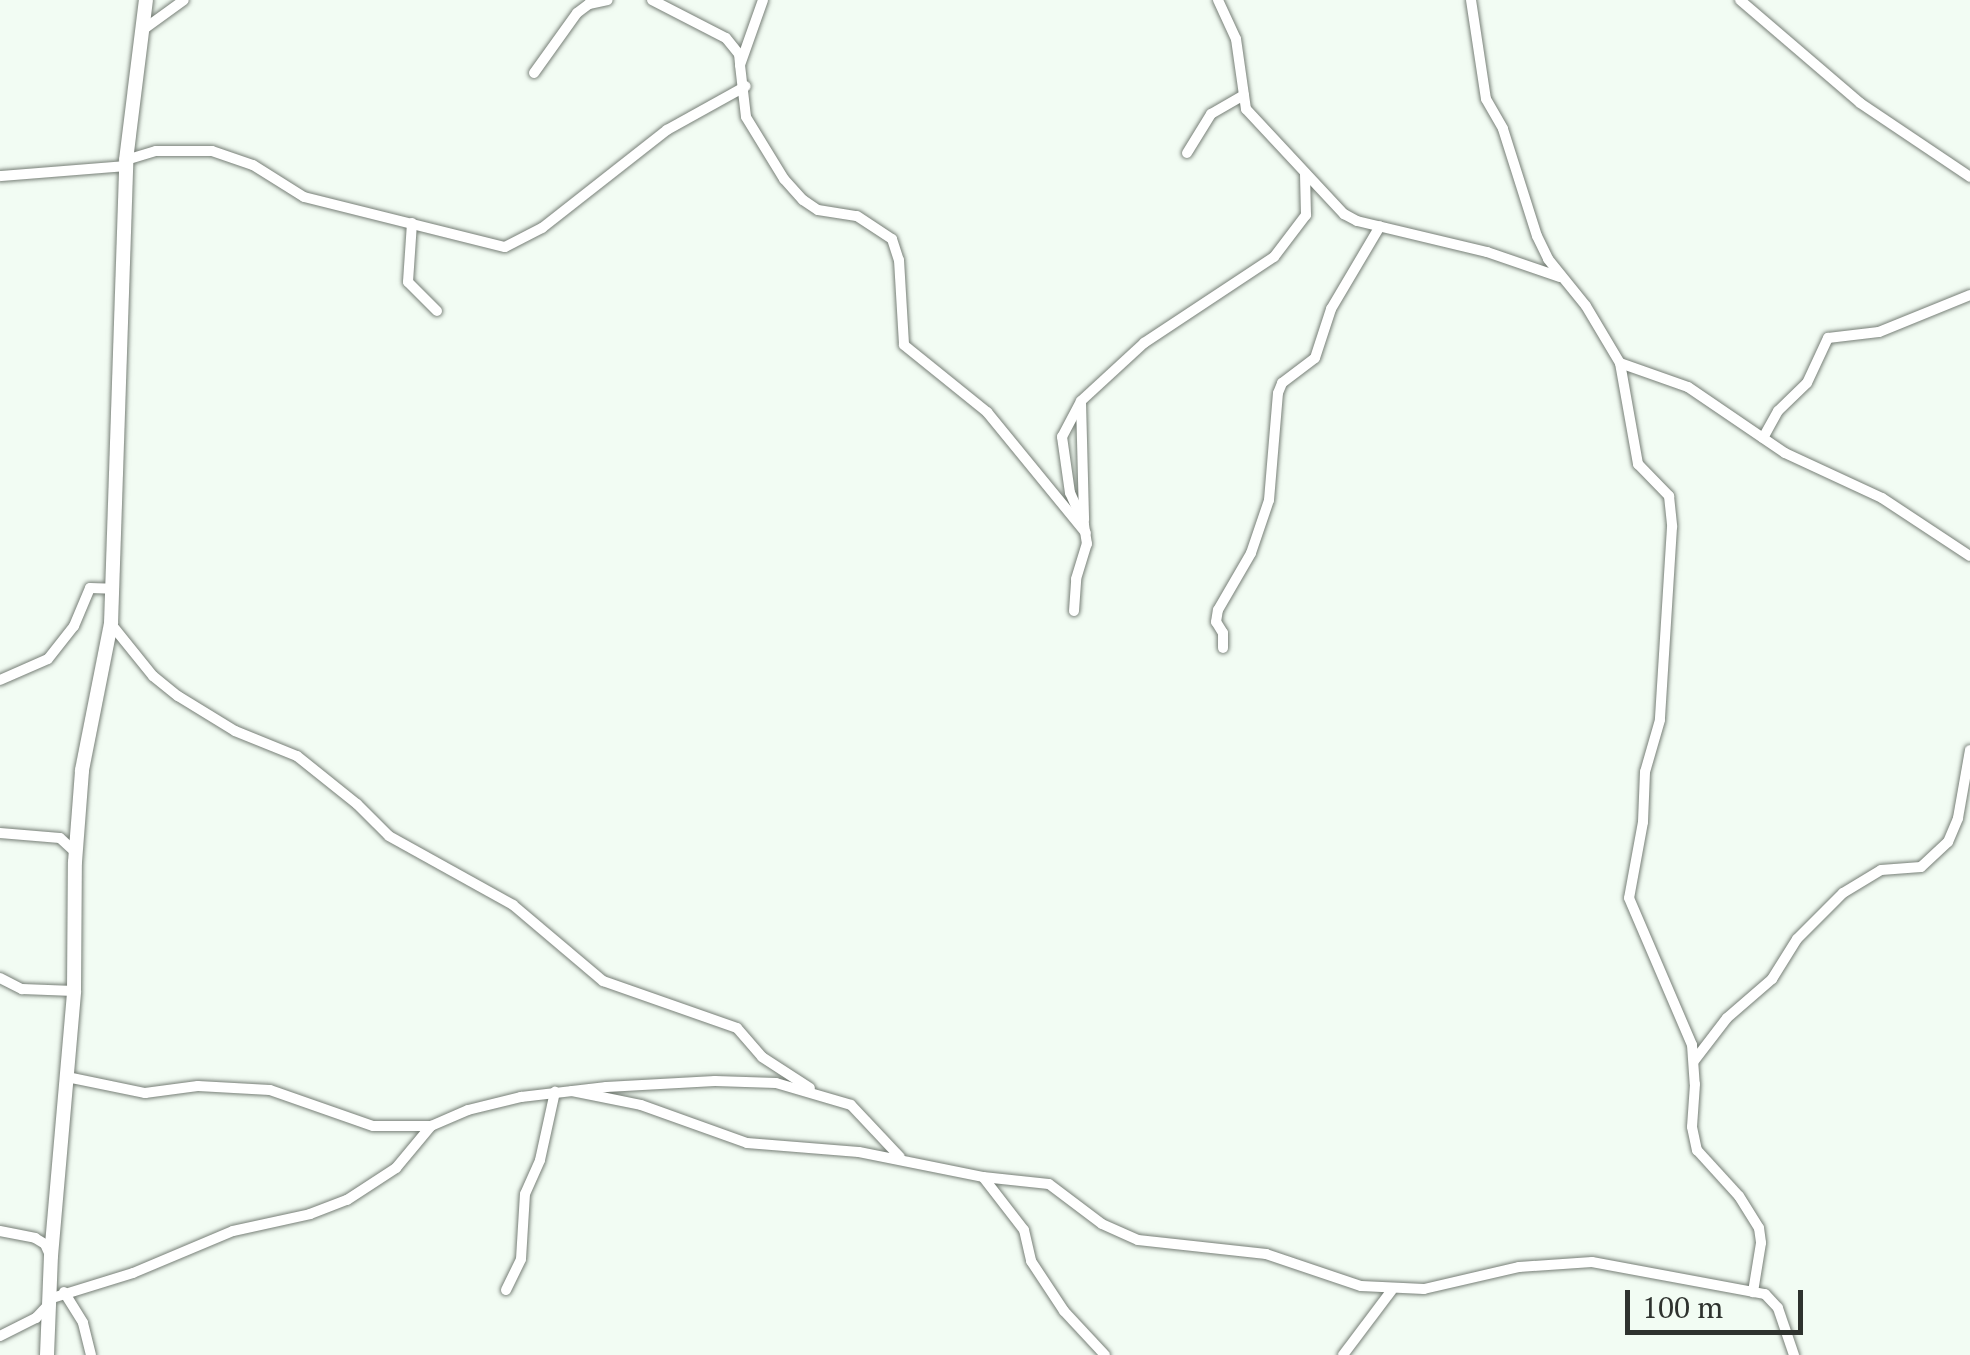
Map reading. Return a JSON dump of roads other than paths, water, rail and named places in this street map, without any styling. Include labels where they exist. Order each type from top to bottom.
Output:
[{"type":"street","points":[[47,1355],[50,1256],[74,992],[75,862],[82,770],[111,624],[127,163],[146,0]]},
{"type":"street","points":[[144,29],[184,0]]},
{"type":"street","points":[[652,0],[726,38],[739,54],[746,86],[746,117],[792,190],[818,210],[858,216],[892,240],[899,260],[904,346],[987,412],[1085,529]]},
{"type":"street","points":[[740,65],[763,0]]},
{"type":"street","points":[[1218,0],[1236,39],[1244,95],[1256,124],[1344,214],[1487,252],[1560,277]]},
{"type":"street","points":[[1470,0],[1486,98],[1503,129],[1537,236],[1560,277],[1586,306],[1620,363],[1638,464],[1669,496],[1672,527],[1660,720],[1645,772],[1643,822],[1628,892],[1658,974],[1688,1031],[1696,1150],[1739,1196],[1759,1228],[1761,1244],[1753,1292]]},
{"type":"street","points":[[1740,0],[1860,103],[1970,177]]},
{"type":"street","points":[[534,73],[559,32],[577,13],[600,1]]},
{"type":"street","points":[[0,176],[127,163],[156,150],[212,151],[252,166],[304,197],[510,246],[542,228],[668,130],[746,86]]},
{"type":"street","points":[[1187,153],[1211,114],[1244,95]]},
{"type":"street","points":[[1085,529],[1070,493],[1062,438],[1081,401],[1175,319],[1274,257],[1306,215],[1304,173]]},
{"type":"street","points":[[412,223],[408,282],[436,311]]},
{"type":"street","points":[[1223,648],[1223,633],[1216,622],[1218,610],[1251,553],[1269,500],[1278,393],[1282,383],[1315,358],[1331,309],[1380,226]]},
{"type":"street","points":[[1763,438],[1778,412],[1806,382],[1828,338],[1880,332],[1970,295]]},
{"type":"street","points":[[1620,363],[1688,386],[1801,462],[1837,474],[1882,498],[1970,556]]},
{"type":"street","points":[[1074,611],[1085,529],[1081,401]]},
{"type":"street","points":[[0,680],[48,658],[74,626],[90,588],[113,589]]},
{"type":"street","points":[[111,624],[153,676],[192,707],[235,732],[297,756],[357,804],[389,836],[513,906],[603,981],[738,1028],[762,1057],[824,1096]]},
{"type":"street","points":[[1693,1062],[1727,1018],[1772,979],[1798,939],[1843,893],[1881,870],[1921,867],[1948,842],[1958,818],[1970,750]]},
{"type":"street","points":[[0,833],[60,838],[74,848],[75,862]]},
{"type":"street","points":[[0,978],[22,988],[74,992]]},
{"type":"street","points":[[67,1077],[146,1093],[198,1086],[270,1090],[373,1126],[431,1126],[493,1104],[555,1092],[730,1081],[776,1082],[858,1110],[900,1158]]},
{"type":"street","points":[[572,1091],[641,1105],[747,1143],[900,1158],[983,1177],[1049,1184],[1102,1224],[1138,1240],[1266,1254],[1322,1275],[1392,1290],[1424,1289],[1519,1267],[1592,1262],[1765,1294],[1778,1308],[1794,1355]]},
{"type":"street","points":[[506,1290],[521,1259],[525,1194],[546,1141],[555,1092]]},
{"type":"street","points":[[0,1336],[36,1318],[49,1301],[64,1292],[133,1272],[233,1231],[310,1214],[347,1200],[396,1168],[431,1126]]},
{"type":"street","points":[[983,1177],[1024,1230],[1031,1261],[1064,1312],[1105,1355]]},
{"type":"street","points":[[0,1231],[35,1238],[45,1244],[50,1256]]},
{"type":"street","points":[[1343,1355],[1392,1290]]},
{"type":"street","points":[[64,1292],[84,1324],[90,1355]]}]
